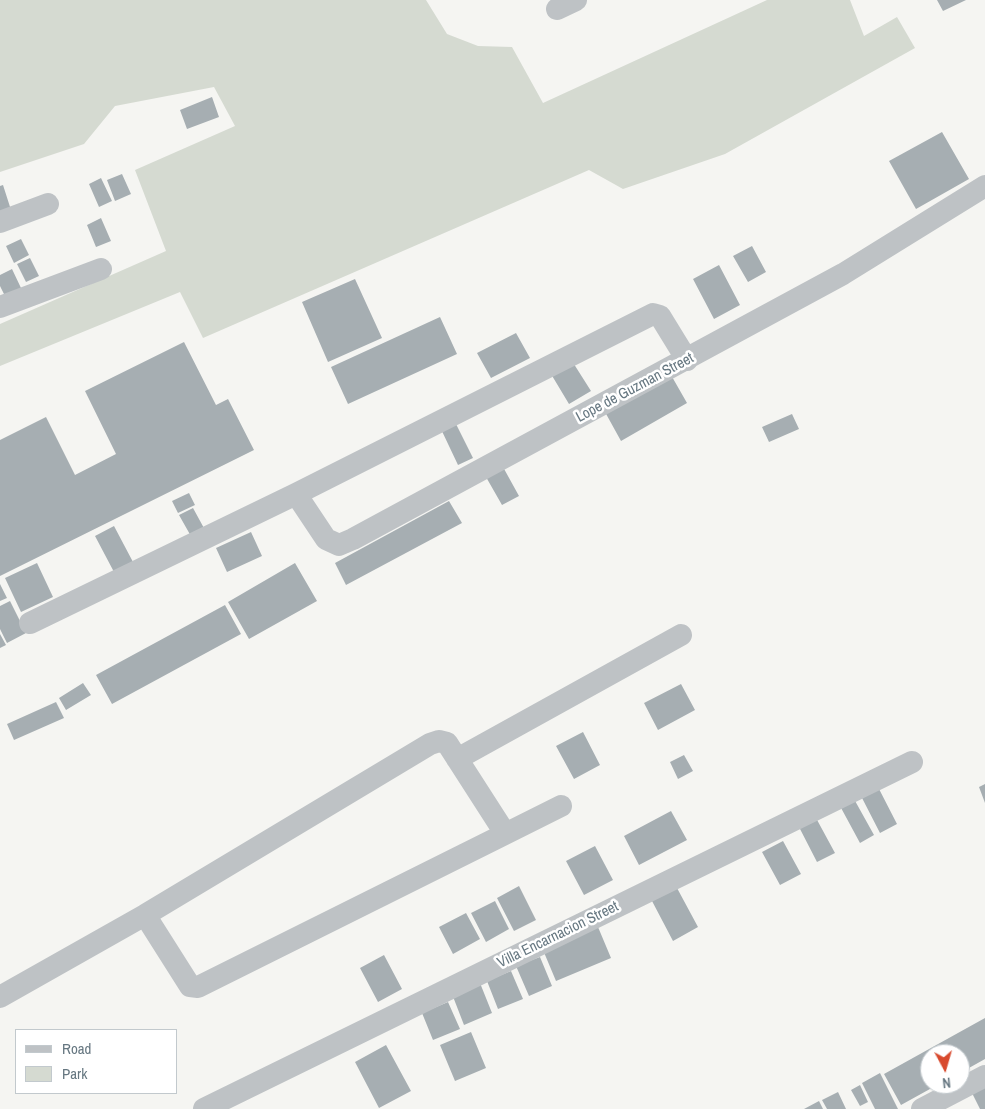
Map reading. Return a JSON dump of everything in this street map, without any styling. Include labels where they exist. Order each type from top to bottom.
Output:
[{"type":"street","name":"Lope de Guzman Street","points":[[296,494],[326,539],[339,545],[353,539],[843,274],[985,186]]},
{"type":"street","points":[[0,222],[48,204]]},
{"type":"street","points":[[0,307],[101,268]]},
{"type":"street","points":[[30,623],[296,494],[652,314],[660,316],[687,360]]},
{"type":"street","points":[[458,760],[681,635]]},
{"type":"street","points":[[0,997],[145,914],[430,744],[439,741],[446,743],[501,827],[501,833],[497,838]]},
{"type":"street","name":"Villa Encarnacion Street","points":[[204,1109],[912,762]]},
{"type":"street","points":[[145,914],[190,986],[198,988],[561,806]]},
{"type":"street","points":[[922,1109],[985,1076]]},
{"type":"green space","points":[[0,0],[426,0],[447,34],[478,46],[512,47],[543,103],[767,0],[850,0],[864,36],[897,17],[915,48],[725,154],[623,189],[589,170],[203,338],[180,292],[0,366],[0,324],[166,251],[135,170],[235,126],[214,87],[115,106],[84,144],[0,172]]},
{"type":"building","points":[[937,0],[966,0],[943,11]]},
{"type":"building","points":[[212,97],[219,117],[187,129],[180,110]]},
{"type":"building","points":[[942,132],[969,179],[916,209],[889,161]]},
{"type":"building","points":[[122,174],[131,194],[115,201],[107,180]]},
{"type":"building","points":[[101,178],[112,201],[99,207],[89,184]]},
{"type":"building","points":[[3,185],[11,210],[0,213],[0,186]]},
{"type":"building","points":[[101,218],[111,241],[96,247],[87,225]]},
{"type":"building","points":[[21,239],[29,255],[14,263],[6,246]]},
{"type":"building","points":[[752,246],[766,272],[748,282],[733,256]]},
{"type":"building","points":[[30,258],[39,276],[26,282],[17,264]]},
{"type":"building","points":[[719,265],[740,305],[714,319],[693,279]]},
{"type":"building","points":[[12,269],[21,288],[5,296],[0,286],[0,275]]},
{"type":"building","points":[[355,279],[382,338],[328,362],[302,302]]},
{"type":"building","points":[[440,317],[457,354],[348,404],[331,367]]},
{"type":"building","points":[[516,333],[530,358],[491,378],[477,353]]},
{"type":"building","points":[[184,342],[216,405],[228,399],[254,450],[0,576],[0,440],[46,417],[75,475],[116,454],[85,391]]},
{"type":"building","points":[[572,361],[591,391],[569,404],[551,374]]},
{"type":"building","points":[[671,375],[687,403],[621,441],[605,412]]},
{"type":"building","points":[[792,414],[799,429],[769,442],[762,427]]},
{"type":"building","points":[[454,420],[473,458],[458,465],[440,427]]},
{"type":"building","points":[[503,467],[519,496],[502,505],[486,477]]},
{"type":"building","points":[[189,493],[195,505],[178,513],[172,501]]},
{"type":"building","points":[[449,501],[462,523],[346,585],[335,563]]},
{"type":"building","points":[[193,508],[205,530],[192,538],[179,515]]},
{"type":"building","points":[[114,526],[133,562],[114,572],[95,536]]},
{"type":"building","points":[[251,532],[262,556],[227,572],[216,548]]},
{"type":"building","points":[[37,563],[53,597],[21,612],[5,578]]},
{"type":"building","points":[[295,563],[317,601],[249,639],[228,602]]},
{"type":"building","points":[[0,584],[7,598],[0,601]]},
{"type":"building","points":[[10,601],[26,633],[7,643],[0,629],[0,606]]},
{"type":"building","points":[[225,605],[241,634],[112,704],[96,675]]},
{"type":"building","points":[[0,634],[6,645],[0,648]]},
{"type":"building","points":[[83,683],[91,695],[66,710],[59,698]]},
{"type":"building","points":[[681,684],[695,710],[658,730],[644,703]]},
{"type":"building","points":[[56,702],[64,718],[14,740],[7,724]]},
{"type":"building","points":[[583,732],[600,765],[574,779],[556,746]]},
{"type":"building","points":[[684,755],[693,771],[678,779],[670,762]]},
{"type":"building","points":[[985,784],[985,803],[979,787]]},
{"type":"building","points":[[878,787],[897,824],[880,833],[861,796]]},
{"type":"building","points":[[854,799],[874,835],[860,843],[840,806]]},
{"type":"building","points":[[671,811],[687,840],[639,865],[624,836]]},
{"type":"building","points":[[816,818],[835,853],[817,862],[799,827]]},
{"type":"building","points":[[783,841],[801,874],[780,885],[762,852]]},
{"type":"building","points":[[595,846],[613,880],[584,895],[566,861]]},
{"type":"building","points":[[519,886],[536,920],[514,931],[497,898]]},
{"type":"building","points":[[677,888],[698,927],[673,941],[652,901]]},
{"type":"building","points":[[495,901],[509,929],[486,942],[471,913]]},
{"type":"building","points":[[466,913],[480,939],[453,954],[439,927]]},
{"type":"building","points":[[598,927],[611,958],[556,981],[543,950]]},
{"type":"building","points":[[384,955],[402,989],[378,1002],[360,968]]},
{"type":"building","points":[[540,957],[552,986],[529,996],[516,966]]},
{"type":"building","points":[[511,971],[523,999],[498,1009],[487,981]]},
{"type":"building","points":[[480,983],[492,1013],[464,1025],[452,994]]},
{"type":"building","points":[[448,1002],[460,1029],[433,1040],[422,1013]]},
{"type":"building","points":[[985,1018],[985,1059],[970,1067],[970,1044],[938,1044]]},
{"type":"building","points":[[471,1032],[486,1068],[455,1081],[440,1045]]},
{"type":"building","points":[[386,1045],[411,1091],[379,1108],[355,1062]]},
{"type":"building","points":[[920,1054],[921,1094],[901,1105],[884,1074]]},
{"type":"building","points":[[880,1073],[898,1109],[875,1109],[862,1083]]},
{"type":"building","points":[[985,1081],[985,1109],[980,1109],[970,1089]]},
{"type":"building","points":[[860,1085],[868,1102],[860,1106],[851,1090]]},
{"type":"building","points":[[838,1092],[846,1109],[827,1109],[822,1100]]},
{"type":"building","points":[[819,1101],[823,1109],[804,1109]]}]
